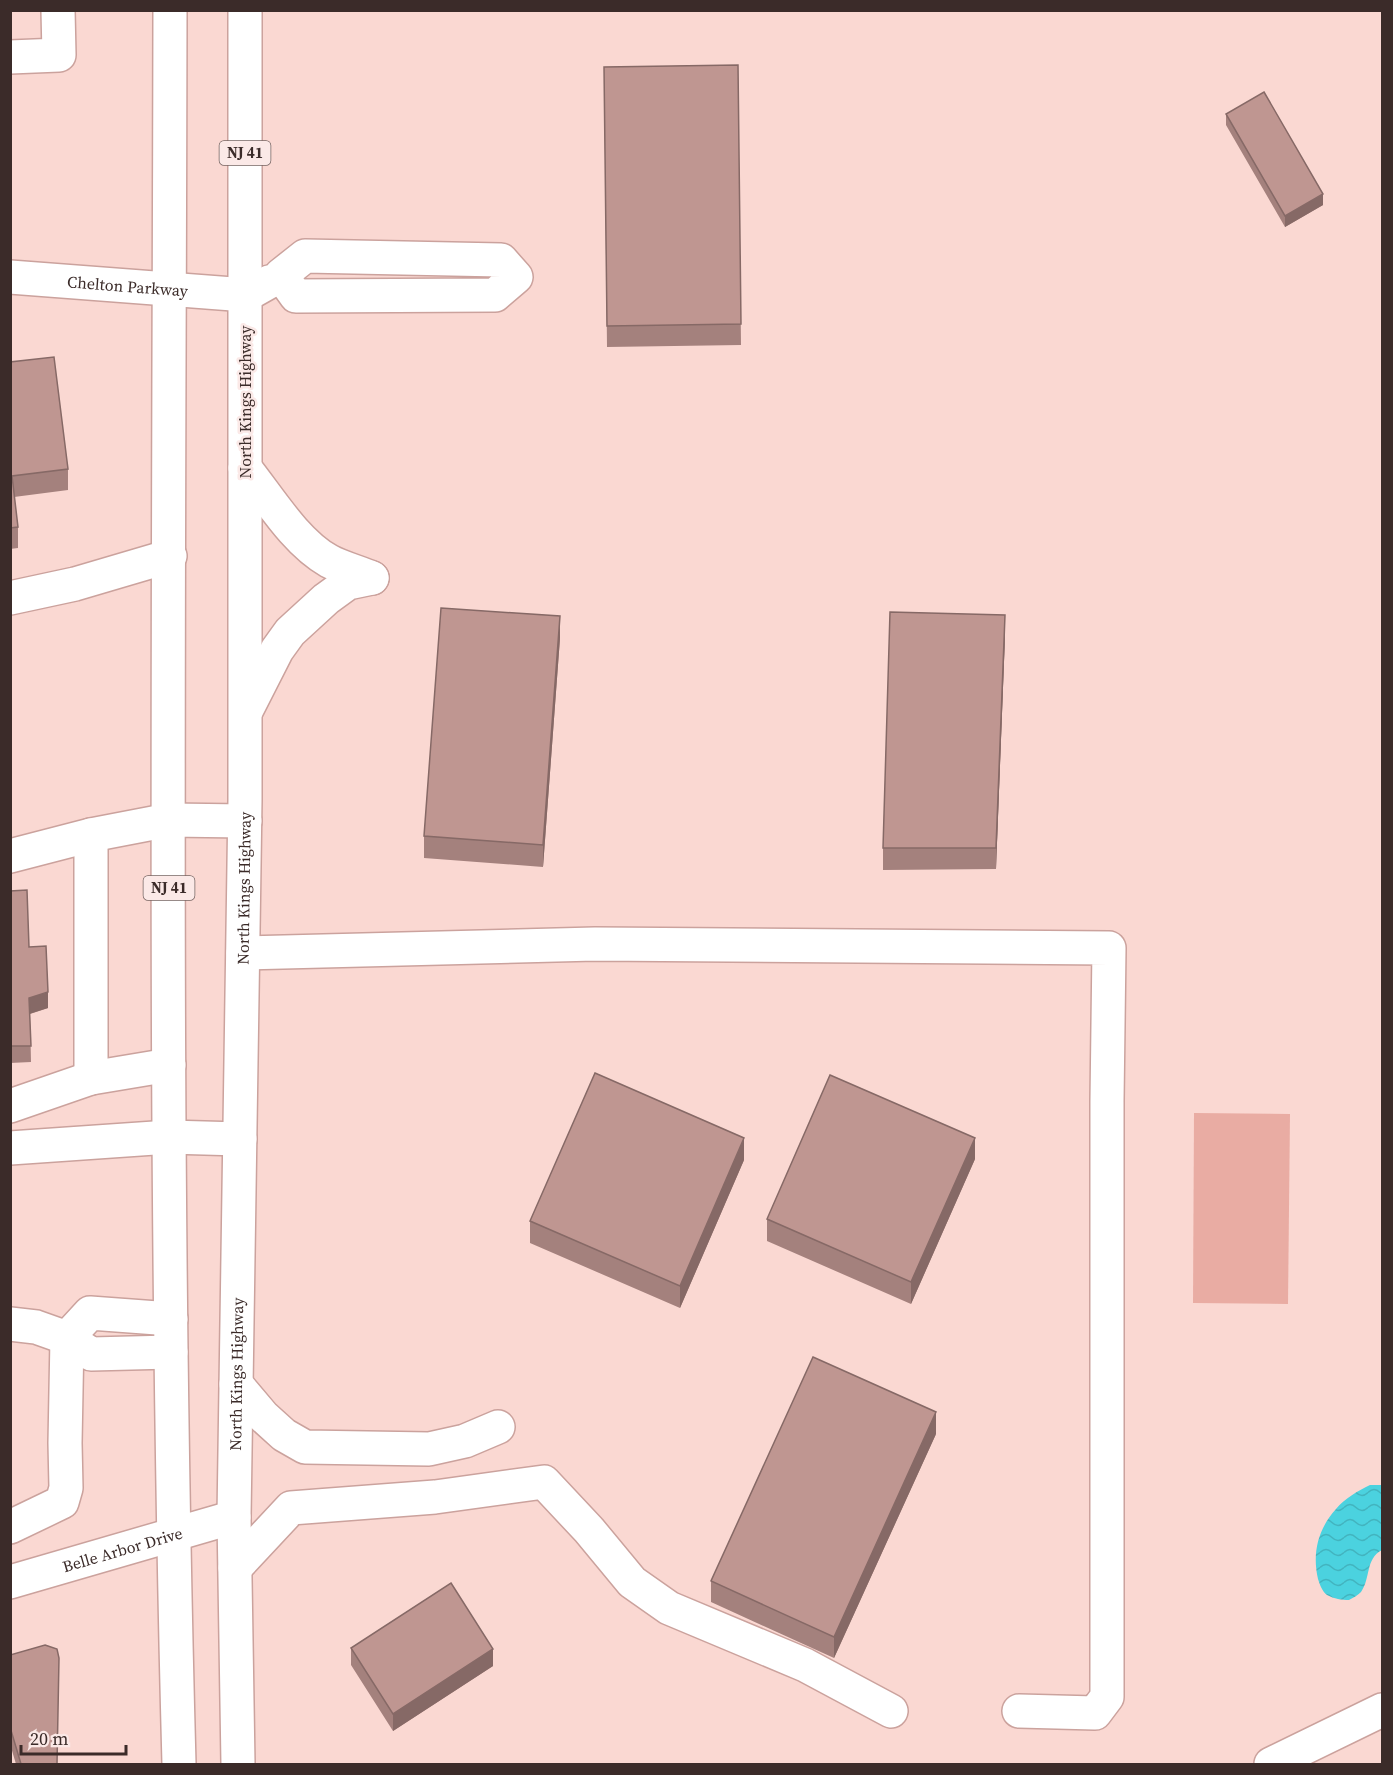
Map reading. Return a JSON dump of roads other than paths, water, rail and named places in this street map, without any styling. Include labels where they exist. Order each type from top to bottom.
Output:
[{"type":"main road","points":[[10,57],[59,55],[58,10]]},
{"type":"main road","name":"NJ 41","points":[[170,10],[169,1137],[173,1535],[179,1764]]},
{"type":"main road","name":"North Kings Highway","points":[[238,1764],[234,1517],[245,820],[245,10]]},
{"type":"main road","points":[[246,295],[281,275],[305,256],[501,260],[516,277],[495,295],[296,296],[281,275]]},
{"type":"main road","name":"Chelton Parkway","points":[[10,277],[246,295]]},
{"type":"main road","points":[[245,468],[283,518],[313,550],[329,561],[372,578],[348,584],[326,599],[290,632],[245,713]]},
{"type":"main road","points":[[10,598],[75,584],[170,556]]},
{"type":"main road","points":[[10,856],[91,835],[170,820],[245,820]]},
{"type":"main road","points":[[91,835],[91,1078]]},
{"type":"main road","points":[[243,953],[595,944],[1109,948],[1107,1697],[1095,1713],[1019,1711]]},
{"type":"main road","points":[[10,1106],[91,1078],[169,1065]]},
{"type":"main road","points":[[10,1148],[169,1137],[240,1139]]},
{"type":"main road","points":[[10,1527],[62,1502],[66,1488],[67,1338],[90,1313],[171,1319]]},
{"type":"main road","points":[[10,1324],[36,1327],[67,1338],[91,1354],[171,1352]]},
{"type":"main road","points":[[236,1384],[263,1416],[284,1435],[305,1448],[429,1449],[465,1442],[498,1427]]},
{"type":"main road","points":[[235,1568],[291,1508],[435,1497],[544,1482],[589,1530],[632,1582],[669,1608],[805,1665],[891,1711]]},
{"type":"main road","name":"Belle Arbor Drive","points":[[10,1582],[234,1517]]},
{"type":"main road","points":[[1271,1764],[1383,1710]]},
{"type":"water","points":[[1370,1485],[1382,1485],[1382,1550],[1373,1558],[1361,1592],[1349,1600],[1332,1597],[1327,1595],[1320,1586],[1316,1569],[1316,1551],[1321,1533],[1340,1505]]}]
